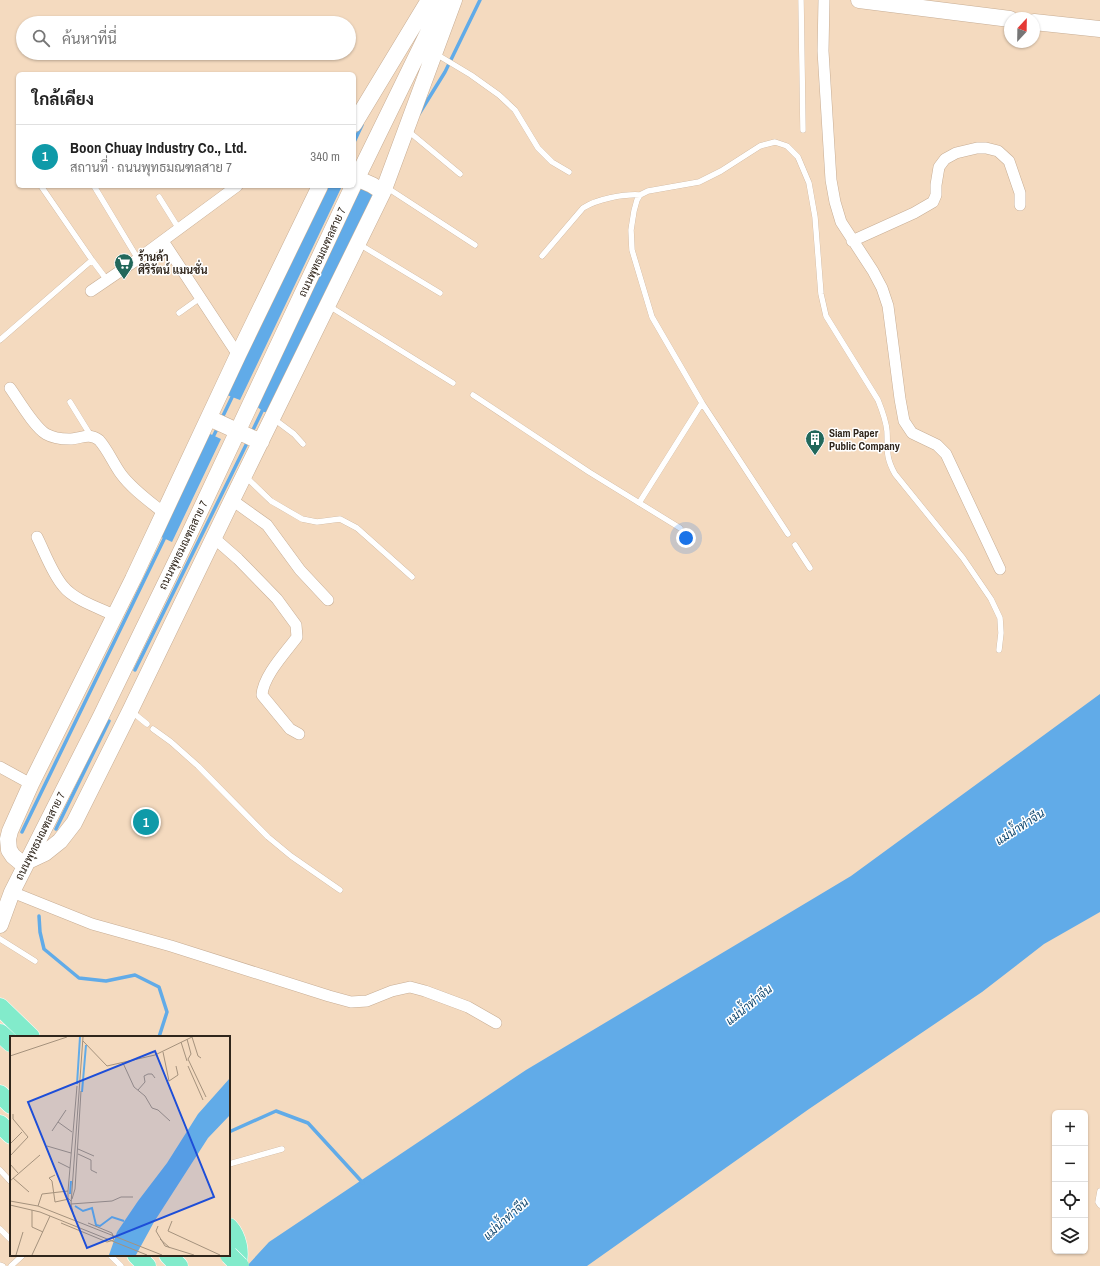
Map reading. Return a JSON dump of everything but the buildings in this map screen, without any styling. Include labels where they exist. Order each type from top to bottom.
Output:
[{"type":"main road","points":[[356,121],[429,0]]},
{"type":"main road","name":"ถนนพุทธมณฑลสาย 7","points":[[356,177],[444,0]]},
{"type":"main road","points":[[319,188],[238,355],[164,513],[30,784],[10,830],[5,849],[13,856],[27,863],[45,853],[60,841],[74,823],[133,705],[384,189],[454,0]]},
{"type":"main road","points":[[859,0],[1004,18]]},
{"type":"main road","points":[[1040,23],[1100,29]]},
{"type":"main road","points":[[356,181],[384,189]]},
{"type":"main road","name":"ถนนพุทธมณฑลสาย 7","points":[[0,925],[6,901],[27,863],[114,688],[238,431],[351,188]]},
{"type":"main road","points":[[209,418],[261,442]]},
{"type":"main road","points":[[114,688],[133,705]]},
{"type":"main road","points":[[1,1008],[20,1036]]},
{"type":"main road","points":[[1,1008],[30,1036]]},
{"type":"main road","points":[[0,1033],[10,1042]]},
{"type":"main road","points":[[0,1094],[10,1104]]},
{"type":"main road","points":[[0,1098],[10,1104]]},
{"type":"main road","points":[[0,1124],[10,1134]]},
{"type":"main road","points":[[230,1228],[239,1247],[239,1259],[237,1266]]},
{"type":"main road","points":[[137,1256],[147,1266]]},
{"type":"main road","points":[[169,1256],[179,1266]]},
{"type":"main road","points":[[230,1256],[240,1266]]},
{"type":"street","points":[[824,0],[823,51],[831,180],[835,202],[841,222],[873,271],[882,288],[888,306],[904,421],[912,433],[937,445],[946,454],[1000,569]]},
{"type":"street","points":[[852,241],[914,213],[933,202],[936,195],[939,168],[945,159],[956,153],[977,148],[986,148],[998,151],[1008,161],[1020,192],[1020,205]]},
{"type":"street","points":[[91,291],[138,259],[234,188]]},
{"type":"street","points":[[163,241],[238,355]]},
{"type":"street","points":[[10,388],[37,426],[44,433],[57,438],[71,439],[91,436],[98,440],[121,474],[140,494],[164,513]]},
{"type":"street","points":[[232,500],[267,525],[300,570],[328,600]]},
{"type":"street","points":[[37,537],[57,578],[64,587],[75,596],[114,615]]},
{"type":"street","points":[[214,538],[238,559],[277,599],[296,625],[297,637],[262,686],[262,694],[290,729],[300,734]]},
{"type":"street","points":[[0,767],[30,784]]},
{"type":"street","points":[[6,901],[37,903],[92,924],[171,946],[351,1002],[367,1001],[392,991],[410,988],[425,990],[468,1006],[496,1022]]},
{"type":"lane","points":[[801,0],[803,130]]},
{"type":"lane","points":[[434,53],[471,75],[498,95],[515,110],[538,148],[552,162],[569,172]]},
{"type":"lane","points":[[407,129],[460,174]]},
{"type":"lane","points":[[542,256],[583,208],[589,204],[621,196],[640,195],[648,191],[699,182],[721,171],[760,146],[775,142],[787,146],[798,157],[809,184],[815,217],[821,294],[826,316],[878,400],[887,430],[887,453],[889,463],[895,474],[964,558],[991,599],[1000,618],[1001,632],[999,650]]},
{"type":"lane","points":[[42,188],[107,280]]},
{"type":"lane","points":[[95,188],[138,259]]},
{"type":"lane","points":[[384,189],[475,245]]},
{"type":"lane","points":[[640,195],[634,211],[631,230],[632,250],[652,317],[702,403],[788,534]]},
{"type":"lane","points":[[159,197],[179,229]]},
{"type":"lane","points":[[358,243],[440,293]]},
{"type":"lane","points":[[0,340],[92,260]]},
{"type":"lane","points":[[179,313],[200,298]]},
{"type":"lane","points":[[328,305],[453,383]]},
{"type":"lane","points":[[473,396],[680,528]]},
{"type":"lane","points":[[70,402],[91,436]]},
{"type":"lane","points":[[639,503],[702,403]]},
{"type":"lane","points":[[272,418],[286,427],[303,444]]},
{"type":"lane","points":[[244,476],[271,501],[302,520],[317,522],[340,520],[357,528],[412,577]]},
{"type":"lane","points":[[795,545],[810,568]]},
{"type":"lane","points":[[133,705],[148,724]]},
{"type":"lane","points":[[153,729],[198,766],[268,837],[291,856],[340,890]]},
{"type":"lane","points":[[0,938],[35,961]]},
{"type":"lane","points":[[230,1164],[282,1149]]},
{"type":"lane","points":[[0,1170],[10,1181]]},
{"type":"lane","points":[[1100,1191],[1098,1202],[1100,1205]]},
{"type":"lane","points":[[0,1228],[10,1239]]},
{"type":"lane","points":[[11,1266],[22,1256]]},
{"type":"lane","points":[[111,1256],[121,1266]]},
{"type":"water","points":[[328,188],[341,188],[240,400],[227,395]]},
{"type":"water","points":[[361,188],[373,194],[269,412],[264,412],[256,406]]},
{"type":"water","points":[[208,433],[221,439],[172,542],[159,536]]},
{"type":"water","name":"แม่น้ำท่าจีน","points":[[1100,694],[1100,912],[1044,944],[982,992],[809,1109],[587,1266],[247,1266],[269,1242],[526,1070],[851,876]]},
{"type":"waterway","points":[[419,114],[445,72],[480,0]]},
{"type":"waterway","points":[[356,138],[362,125]]},
{"type":"waterway","points":[[221,420],[234,393]]},
{"type":"waterway","points":[[251,434],[264,407]]},
{"type":"waterway","points":[[212,439],[218,427]]},
{"type":"waterway","points":[[135,670],[248,441]]},
{"type":"waterway","points":[[22,832],[166,535]]},
{"type":"waterway","points":[[56,829],[109,721]]},
{"type":"waterway","points":[[39,916],[40,932],[44,949],[79,978],[106,981],[135,975],[159,987],[167,1012],[159,1036]]},
{"type":"waterway","points":[[230,1132],[276,1111],[308,1123],[363,1183]]},
{"type":"place","name":"ร้านค้า ศิริรัตน์ แมนชั่น","points":[[124,280]]},
{"type":"place","name":"Siam Paper Public Company","points":[[815,456]]},
{"type":"place","name":"Boon Chuay Industry Co., Ltd.","points":[[146,822]]}]
